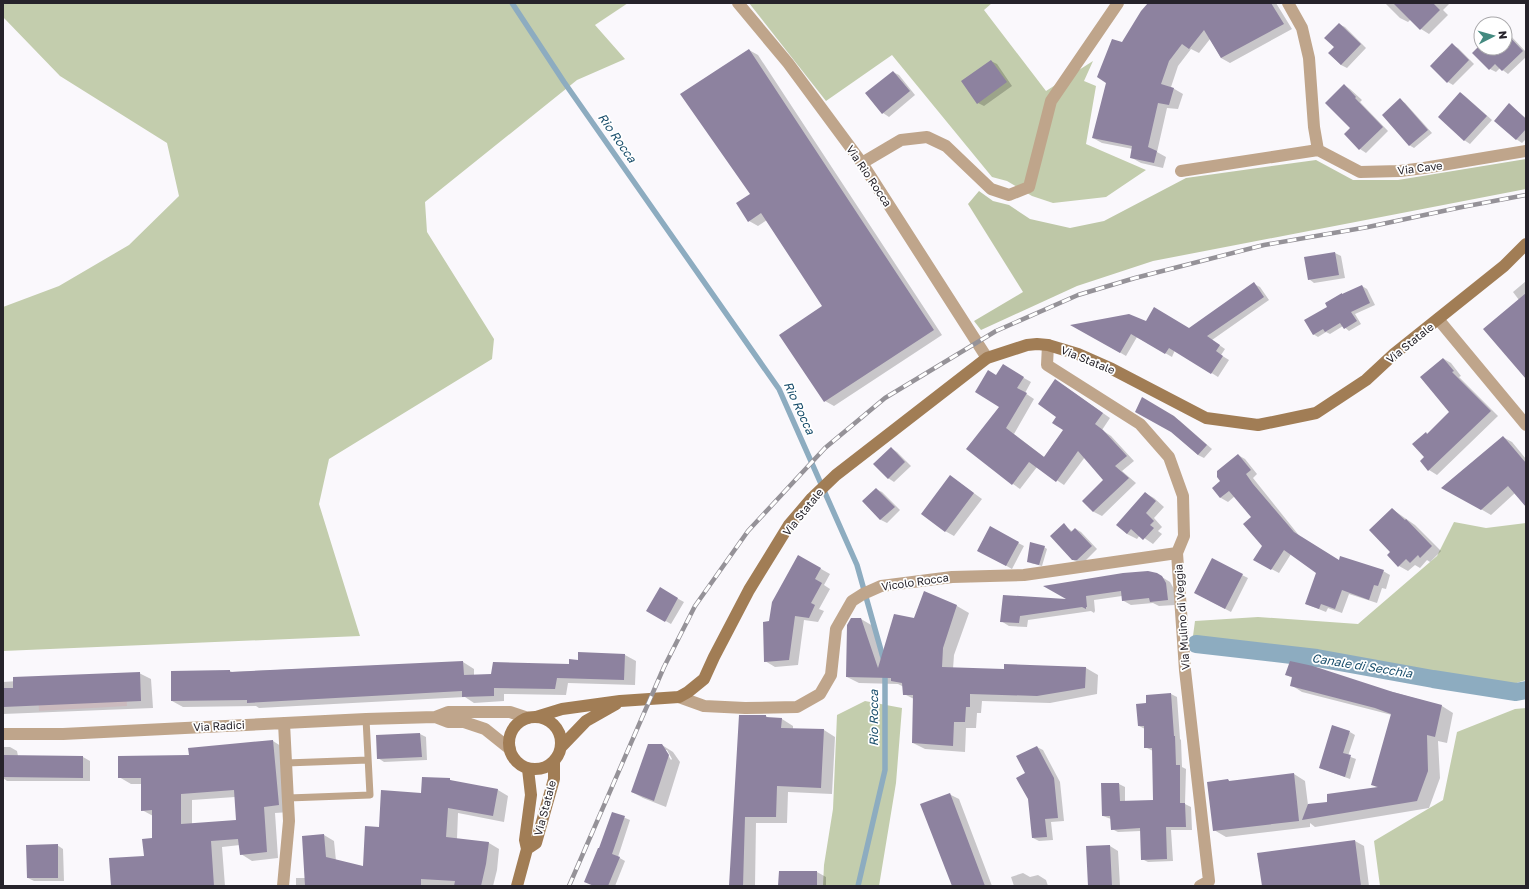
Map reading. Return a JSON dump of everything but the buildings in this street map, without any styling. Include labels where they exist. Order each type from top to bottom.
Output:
[{"type":"street","name":"Via Rio Rocca","points":[[738,3],[788,63],[862,163],[987,358]]},
{"type":"street","points":[[862,163],[901,140],[927,137],[946,146],[990,188],[1009,195],[1029,187],[1051,101],[1118,3]]},
{"type":"street","points":[[1181,171],[1318,150],[1314,127],[1309,58],[1302,28],[1288,3]]},
{"type":"street","name":"Via Cave","points":[[1318,150],[1360,172],[1400,171],[1424,168],[1526,151]]},
{"type":"street","name":"Via Statale","points":[[510,749],[509,741],[515,726],[521,721],[532,717],[562,708],[620,701],[679,698],[704,679],[749,590],[789,525],[812,498],[836,475],[987,358],[1027,345],[1048,345],[1078,354],[1105,366],[1206,418],[1258,425],[1316,413],[1366,380],[1394,354],[1504,266],[1526,244]]},
{"type":"street","points":[[1438,319],[1526,426]]},
{"type":"street","name":"Via Mulino di Veggia","points":[[1048,345],[1047,365],[1140,424],[1169,457],[1183,496],[1184,536],[1177,553],[1186,670],[1206,884]]},
{"type":"street","name":"Vicolo Rocca","points":[[679,698],[704,706],[745,708],[797,707],[803,704],[820,694],[831,675],[836,628],[852,601],[881,586],[952,577],[1024,575],[1177,553]]},
{"type":"street","name":"Via Statale","points":[[516,886],[528,849],[536,843],[554,779],[554,761],[561,748],[586,721],[620,701]]},
{"type":"street","points":[[435,717],[448,712],[510,712],[545,719],[552,723],[558,730],[561,739],[561,748]]},
{"type":"street","points":[[435,717],[448,722],[464,722],[485,729],[510,749],[516,762],[528,769]]},
{"type":"street","name":"Via Radici","points":[[3,734],[63,734],[435,717]]},
{"type":"street","points":[[283,886],[290,821],[284,723]]},
{"type":"street","name":"Via Statale","points":[[528,849],[525,840],[531,795],[528,769],[535,770],[542,768],[554,761]]},
{"type":"lane","points":[[288,798],[370,795],[366,719]]},
{"type":"lane","points":[[286,763],[368,760]]},
{"type":"shaded area","points":[[126,689],[127,706],[39,711],[38,694]]},
{"type":"green space","points":[[3,3],[628,3],[595,25],[625,59],[577,80],[425,202],[427,232],[494,339],[492,359],[329,459],[319,504],[360,636],[3,651],[3,307],[59,286],[129,245],[179,196],[167,143],[60,76],[3,17]]},
{"type":"green space","points":[[749,3],[992,3],[984,10],[1046,91],[1093,61],[1084,81],[1096,86],[1086,144],[1146,170],[1106,197],[1053,203],[1032,196],[1007,181],[992,177],[892,55],[826,101]]},
{"type":"green space","points":[[1526,159],[1526,189],[1153,261],[1077,286],[981,330],[974,321],[1023,292],[968,204],[979,191],[993,201],[1009,205],[1030,219],[1070,228],[1104,221],[1186,178],[1316,160],[1353,180],[1398,180]]},
{"type":"green space","points":[[1454,522],[1486,528],[1526,523],[1526,680],[1510,685],[1193,636],[1195,621],[1258,617],[1358,624],[1437,556]]},
{"type":"green space","points":[[865,701],[902,708],[896,783],[879,886],[823,886],[824,865],[833,809],[837,715]]},
{"type":"green space","points":[[1526,708],[1526,886],[1380,886],[1374,841],[1443,800],[1457,732],[1515,709]]},
{"type":"waterway","name":"Rio Rocca","points":[[512,3],[564,82],[779,389],[857,565],[884,661]]},
{"type":"waterway","name":"Canale di Secchia","points":[[1196,644],[1317,658],[1516,692],[1526,690]]},
{"type":"waterway","name":"Rio Rocca","points":[[858,886],[885,770],[885,672]]},
{"type":"railway","points":[[569,886],[664,667],[695,606],[748,531],[825,448],[885,398],[996,331],[1078,295],[1135,278],[1264,245],[1368,227],[1526,195]]}]
